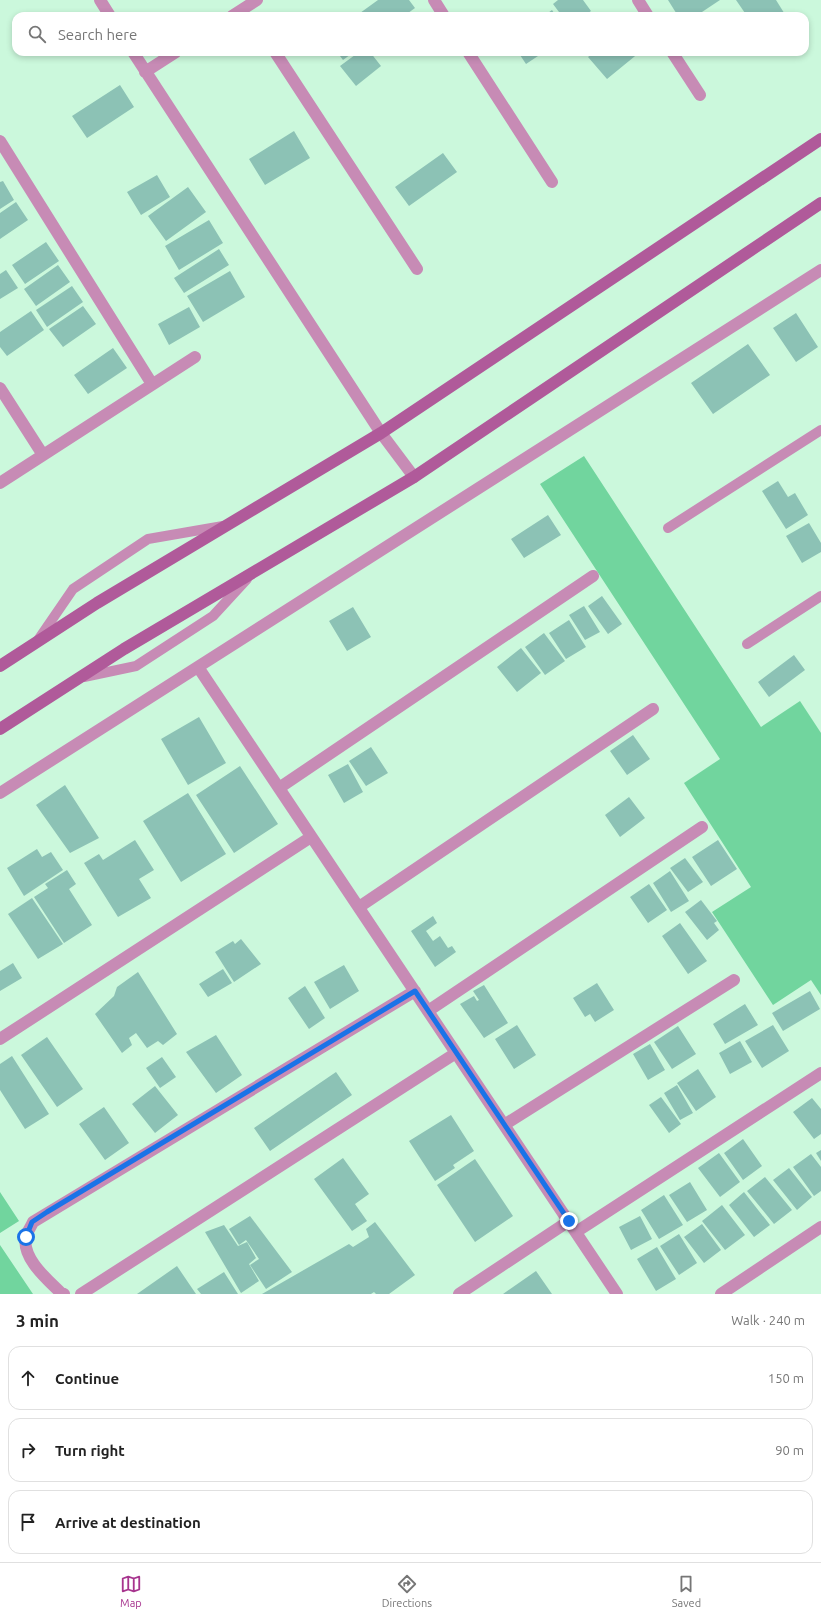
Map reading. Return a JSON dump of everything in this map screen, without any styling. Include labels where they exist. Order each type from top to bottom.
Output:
[{"type":"street","points":[[100,0],[108,12]]},
{"type":"street","points":[[249,12],[257,0]]},
{"type":"street","points":[[434,0],[442,12]]},
{"type":"street","points":[[638,0],[646,12]]},
{"type":"street","points":[[135,56],[381,433],[414,477]]},
{"type":"street","points":[[145,72],[170,56]]},
{"type":"street","points":[[278,56],[417,269]]},
{"type":"street","points":[[471,56],[552,182]]},
{"type":"street","points":[[675,56],[700,95]]},
{"type":"street","points":[[0,666],[98,603],[381,433],[821,139]]},
{"type":"street","points":[[0,141],[152,384]]},
{"type":"street","points":[[0,729],[124,649],[414,477],[821,203]]},
{"type":"street","points":[[0,793],[821,270]]},
{"type":"street","points":[[0,483],[195,357]]},
{"type":"street","points":[[0,388],[43,455]]},
{"type":"street","points":[[279,788],[593,576]]},
{"type":"street","points":[[198,667],[617,1294]]},
{"type":"street","points":[[358,907],[653,709]]},
{"type":"street","points":[[428,1011],[702,827]]},
{"type":"street","points":[[0,1039],[311,836]]},
{"type":"street","points":[[504,1124],[734,980]]},
{"type":"street","points":[[64,1294],[61,1293],[37,1269],[29,1256],[26,1237],[32,1222],[415,991]]},
{"type":"street","points":[[81,1294],[456,1053]]},
{"type":"street","points":[[576,1232],[821,1073]]},
{"type":"street","points":[[459,1294],[569,1221]]},
{"type":"street","points":[[720,1294],[821,1227]]},
{"type":"lane","points":[[668,528],[821,430]]},
{"type":"lane","points":[[35,643],[73,590],[148,539],[226,526]]},
{"type":"lane","points":[[80,678],[136,666],[213,616],[252,573]]},
{"type":"lane","points":[[747,644],[821,596]]},
{"type":"green space","points":[[584,456],[761,727],[800,701],[821,733],[821,995],[811,980],[773,1005],[712,912],[751,887],[684,783],[720,759],[540,484]]},
{"type":"green space","points":[[0,1192],[19,1221],[0,1233]]},
{"type":"green space","points":[[0,1245],[33,1294],[0,1294]]},
{"type":"building","points":[[378,0],[409,0],[415,8],[410,12],[361,12]]},
{"type":"building","points":[[558,0],[583,0],[591,11],[559,12],[553,4]]},
{"type":"building","points":[[668,0],[720,0],[702,12],[676,12]]},
{"type":"building","points":[[736,0],[776,0],[784,12],[744,12]]},
{"type":"building","points":[[340,56],[348,56],[343,60]]},
{"type":"building","points":[[354,56],[373,56],[381,66],[356,86],[340,66]]},
{"type":"building","points":[[521,56],[538,56],[526,64]]},
{"type":"building","points":[[589,56],[635,56],[607,79],[588,57]]},
{"type":"building","points":[[120,85],[134,107],[87,138],[72,116]]},
{"type":"building","points":[[294,131],[310,158],[265,185],[249,159]]},
{"type":"building","points":[[443,153],[457,172],[409,206],[395,187]]},
{"type":"building","points":[[157,175],[170,197],[141,215],[127,192]]},
{"type":"building","points":[[3,181],[14,200],[0,209],[0,182]]},
{"type":"building","points":[[188,187],[206,212],[166,241],[148,216]]},
{"type":"building","points":[[16,202],[28,220],[0,239],[0,213]]},
{"type":"building","points":[[209,220],[223,243],[179,270],[165,246]]},
{"type":"building","points":[[46,242],[59,261],[25,284],[12,265]]},
{"type":"building","points":[[219,249],[229,265],[184,293],[174,278]]},
{"type":"building","points":[[58,265],[70,282],[36,306],[24,289]]},
{"type":"building","points":[[6,270],[18,288],[0,299],[0,274]]},
{"type":"building","points":[[230,271],[245,297],[203,322],[187,296]]},
{"type":"building","points":[[72,286],[83,302],[47,327],[36,310]]},
{"type":"building","points":[[83,306],[96,324],[63,347],[49,329]]},
{"type":"building","points":[[189,307],[200,327],[169,345],[158,324]]},
{"type":"building","points":[[31,311],[44,330],[7,356],[0,347],[0,332]]},
{"type":"building","points":[[796,313],[818,347],[796,362],[773,328]]},
{"type":"building","points":[[748,344],[770,375],[713,414],[691,383]]},
{"type":"building","points":[[113,348],[127,368],[88,394],[74,375]]},
{"type":"building","points":[[778,481],[788,497],[795,493],[808,515],[786,529],[762,491]]},
{"type":"building","points":[[548,515],[561,535],[524,558],[511,539]]},
{"type":"building","points":[[809,523],[821,543],[821,552],[802,563],[786,536]]},
{"type":"building","points":[[602,596],[622,624],[608,634],[588,606]]},
{"type":"building","points":[[584,606],[600,632],[585,640],[569,615]]},
{"type":"building","points":[[353,607],[371,637],[347,651],[329,621]]},
{"type":"building","points":[[569,620],[586,647],[566,659],[549,633]]},
{"type":"building","points":[[544,633],[565,661],[545,675],[525,647]]},
{"type":"building","points":[[521,648],[541,673],[517,692],[497,667]]},
{"type":"building","points":[[794,655],[805,670],[769,697],[758,682]]},
{"type":"building","points":[[199,717],[226,763],[188,785],[161,739]]},
{"type":"building","points":[[633,735],[650,759],[627,775],[610,751]]},
{"type":"building","points":[[371,747],[388,773],[366,786],[349,761]]},
{"type":"building","points":[[348,764],[363,792],[344,803],[328,775]]},
{"type":"building","points":[[240,766],[278,824],[234,853],[196,795]]},
{"type":"building","points":[[65,785],[99,838],[70,853],[36,805]]},
{"type":"building","points":[[188,793],[226,854],[181,882],[143,821]]},
{"type":"building","points":[[629,797],[645,818],[620,837],[605,815]]},
{"type":"building","points":[[135,840],[154,870],[139,879],[151,898],[118,917],[84,863],[99,854],[103,860]]},
{"type":"building","points":[[718,840],[737,869],[711,886],[692,857]]},
{"type":"building","points":[[37,849],[42,857],[51,852],[63,870],[24,896],[7,868]]},
{"type":"building","points":[[685,858],[703,882],[688,892],[670,868]]},
{"type":"building","points":[[67,870],[76,884],[69,889],[92,925],[64,943],[34,897],[48,888],[45,884]]},
{"type":"building","points":[[670,871],[689,901],[671,912],[653,883]]},
{"type":"building","points":[[649,884],[667,910],[648,923],[630,897]]},
{"type":"building","points":[[32,898],[63,944],[38,959],[8,914]]},
{"type":"building","points":[[701,900],[717,921],[714,923],[719,930],[707,940],[685,912]]},
{"type":"building","points":[[433,916],[437,923],[426,931],[433,941],[440,936],[448,948],[452,946],[456,952],[435,967],[411,931]]},
{"type":"building","points":[[680,923],[707,961],[688,974],[662,936]]},
{"type":"building","points":[[241,939],[261,964],[234,982],[215,952],[233,941],[235,944]]},
{"type":"building","points":[[13,963],[22,978],[0,991],[0,971]]},
{"type":"building","points":[[344,965],[359,991],[330,1009],[314,982]]},
{"type":"building","points":[[223,969],[232,983],[208,997],[199,984]]},
{"type":"building","points":[[138,972],[177,1034],[163,1045],[158,1041],[147,1048],[136,1033],[129,1038],[132,1045],[122,1053],[95,1014],[114,996],[117,987]]},
{"type":"building","points":[[597,983],[614,1010],[595,1022],[590,1014],[585,1017],[573,998]]},
{"type":"building","points":[[484,985],[508,1023],[484,1038],[460,1004],[474,996],[477,1001],[479,1000],[473,991]]},
{"type":"building","points":[[305,986],[325,1018],[309,1029],[288,998]]},
{"type":"building","points":[[810,991],[820,1009],[783,1031],[772,1013]]},
{"type":"building","points":[[745,1004],[758,1025],[725,1044],[713,1024]]},
{"type":"building","points":[[517,1025],[536,1055],[514,1069],[495,1039]]},
{"type":"building","points":[[773,1025],[789,1051],[762,1068],[745,1041]]},
{"type":"building","points":[[678,1026],[696,1054],[672,1069],[654,1042]]},
{"type":"building","points":[[216,1035],[242,1075],[216,1093],[186,1052]]},
{"type":"building","points":[[47,1037],[83,1089],[57,1107],[21,1055]]},
{"type":"building","points":[[740,1041],[752,1062],[730,1074],[719,1053]]},
{"type":"building","points":[[650,1044],[665,1070],[648,1080],[633,1054]]},
{"type":"building","points":[[12,1056],[49,1114],[25,1129],[0,1090],[0,1064]]},
{"type":"building","points":[[162,1057],[176,1077],[160,1088],[146,1068]]},
{"type":"building","points":[[698,1069],[716,1097],[696,1111],[677,1083]]},
{"type":"building","points":[[336,1072],[352,1095],[270,1151],[254,1128]]},
{"type":"building","points":[[677,1085],[693,1113],[680,1120],[664,1093]]},
{"type":"building","points":[[155,1086],[178,1115],[155,1133],[132,1104]]},
{"type":"building","points":[[661,1097],[681,1124],[669,1133],[649,1105]]},
{"type":"building","points":[[812,1098],[821,1109],[821,1134],[814,1139],[793,1112]]},
{"type":"building","points":[[104,1107],[129,1143],[105,1160],[79,1124]]},
{"type":"building","points":[[451,1115],[474,1151],[453,1165],[455,1168],[435,1181],[409,1141]]},
{"type":"building","points":[[743,1139],[762,1166],[743,1180],[724,1153]]},
{"type":"building","points":[[821,1150],[821,1161],[816,1153]]},
{"type":"building","points":[[719,1153],[740,1182],[720,1197],[698,1168]]},
{"type":"building","points":[[811,1154],[821,1167],[821,1191],[814,1196],[793,1167]]},
{"type":"building","points":[[343,1158],[369,1194],[355,1204],[367,1221],[352,1231],[314,1179]]},
{"type":"building","points":[[475,1159],[513,1216],[475,1242],[437,1185]]},
{"type":"building","points":[[789,1168],[812,1197],[797,1210],[773,1180]]},
{"type":"building","points":[[765,1177],[792,1210],[774,1224],[747,1191]]},
{"type":"building","points":[[690,1182],[707,1210],[687,1222],[669,1195]]},
{"type":"building","points":[[744,1192],[770,1225],[754,1237],[729,1205]]},
{"type":"building","points":[[664,1195],[683,1225],[659,1239],[641,1210]]},
{"type":"building","points":[[722,1205],[745,1235],[725,1250],[702,1221]]},
{"type":"building","points":[[250,1216],[292,1272],[266,1289],[250,1265],[259,1259],[246,1240],[239,1245],[229,1229]]},
{"type":"building","points":[[640,1216],[652,1239],[631,1250],[619,1227]]},
{"type":"building","points":[[375,1222],[415,1275],[389,1294],[376,1294],[374,1292],[371,1294],[262,1294],[349,1244],[353,1247],[369,1237],[366,1229]]},
{"type":"building","points":[[702,1224],[721,1250],[704,1263],[684,1237]]},
{"type":"building","points":[[224,1225],[238,1246],[247,1242],[256,1258],[249,1264],[259,1281],[241,1293],[205,1232]]},
{"type":"building","points":[[679,1234],[697,1263],[679,1275],[660,1246]]},
{"type":"building","points":[[657,1247],[676,1279],[656,1291],[637,1259]]},
{"type":"building","points":[[177,1266],[196,1294],[137,1294]]},
{"type":"building","points":[[536,1271],[552,1294],[503,1294]]},
{"type":"building","points":[[224,1272],[238,1294],[201,1294],[197,1289]]},
{"type":"route","points":[[26,1237],[32,1222],[47,1212],[415,991],[569,1221]]}]
